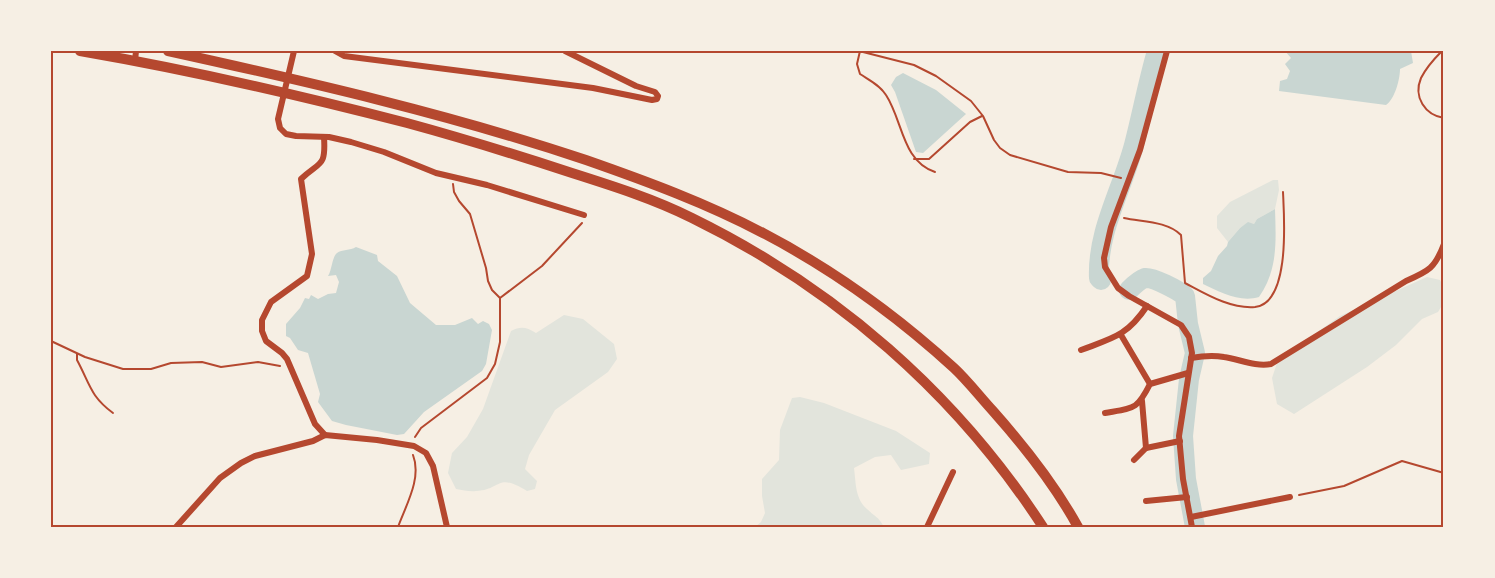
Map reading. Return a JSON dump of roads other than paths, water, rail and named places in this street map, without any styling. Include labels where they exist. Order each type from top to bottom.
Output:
[{"type":"highway","points":[[80,51],[136,56],[450,135],[625,190],[691,217],[752,251],[819,293],[884,342],[938,394],[994,458],[1043,527]]},
{"type":"highway","points":[[168,51],[359,94],[549,147],[694,201],[763,233],[832,274],[898,320],[956,369],[1016,437],[1065,504],[1078,527]]},
{"type":"street","points":[[294,51],[278,119],[280,128],[286,134],[324,136],[384,152],[454,177],[584,214]]},
{"type":"street","points":[[335,51],[344,56],[593,88],[652,100],[657,99],[655,92],[636,86],[566,51]]},
{"type":"street","points":[[1167,51],[1130,180],[1115,216],[1104,258],[1105,267],[1118,288],[1181,325],[1189,337],[1191,358],[1180,441],[1192,527]]},
{"type":"street","points":[[324,136],[325,157],[321,164],[301,179],[312,254],[311,265],[307,276],[271,302],[262,320],[262,330],[266,341],[282,352],[315,424],[325,435]]},
{"type":"street","points":[[1191,358],[1223,357],[1263,365],[1271,364],[1389,291],[1426,272],[1435,264],[1444,244]]},
{"type":"street","points":[[1081,350],[1120,335],[1138,320],[1147,306]]},
{"type":"street","points":[[1120,335],[1150,384]]},
{"type":"street","points":[[1146,448],[1142,401],[1150,384],[1188,373]]},
{"type":"street","points":[[1105,413],[1130,408],[1142,401]]},
{"type":"street","points":[[176,527],[220,478],[241,463],[255,456],[313,441],[325,435],[377,440],[410,446],[426,453],[433,466],[447,527]]},
{"type":"street","points":[[1134,460],[1146,448],[1180,441]]},
{"type":"street","points":[[927,527],[953,472]]},
{"type":"street","points":[[1146,501],[1187,496]]},
{"type":"street","points":[[1191,517],[1290,496]]},
{"type":"waterway","points":[[1101,280],[1099,261],[1106,227],[1134,145],[1157,51]]},
{"type":"waterway","points":[[1129,290],[1141,280],[1149,278],[1185,296],[1188,324],[1195,353],[1189,379],[1183,436],[1186,479],[1195,527]]}]
